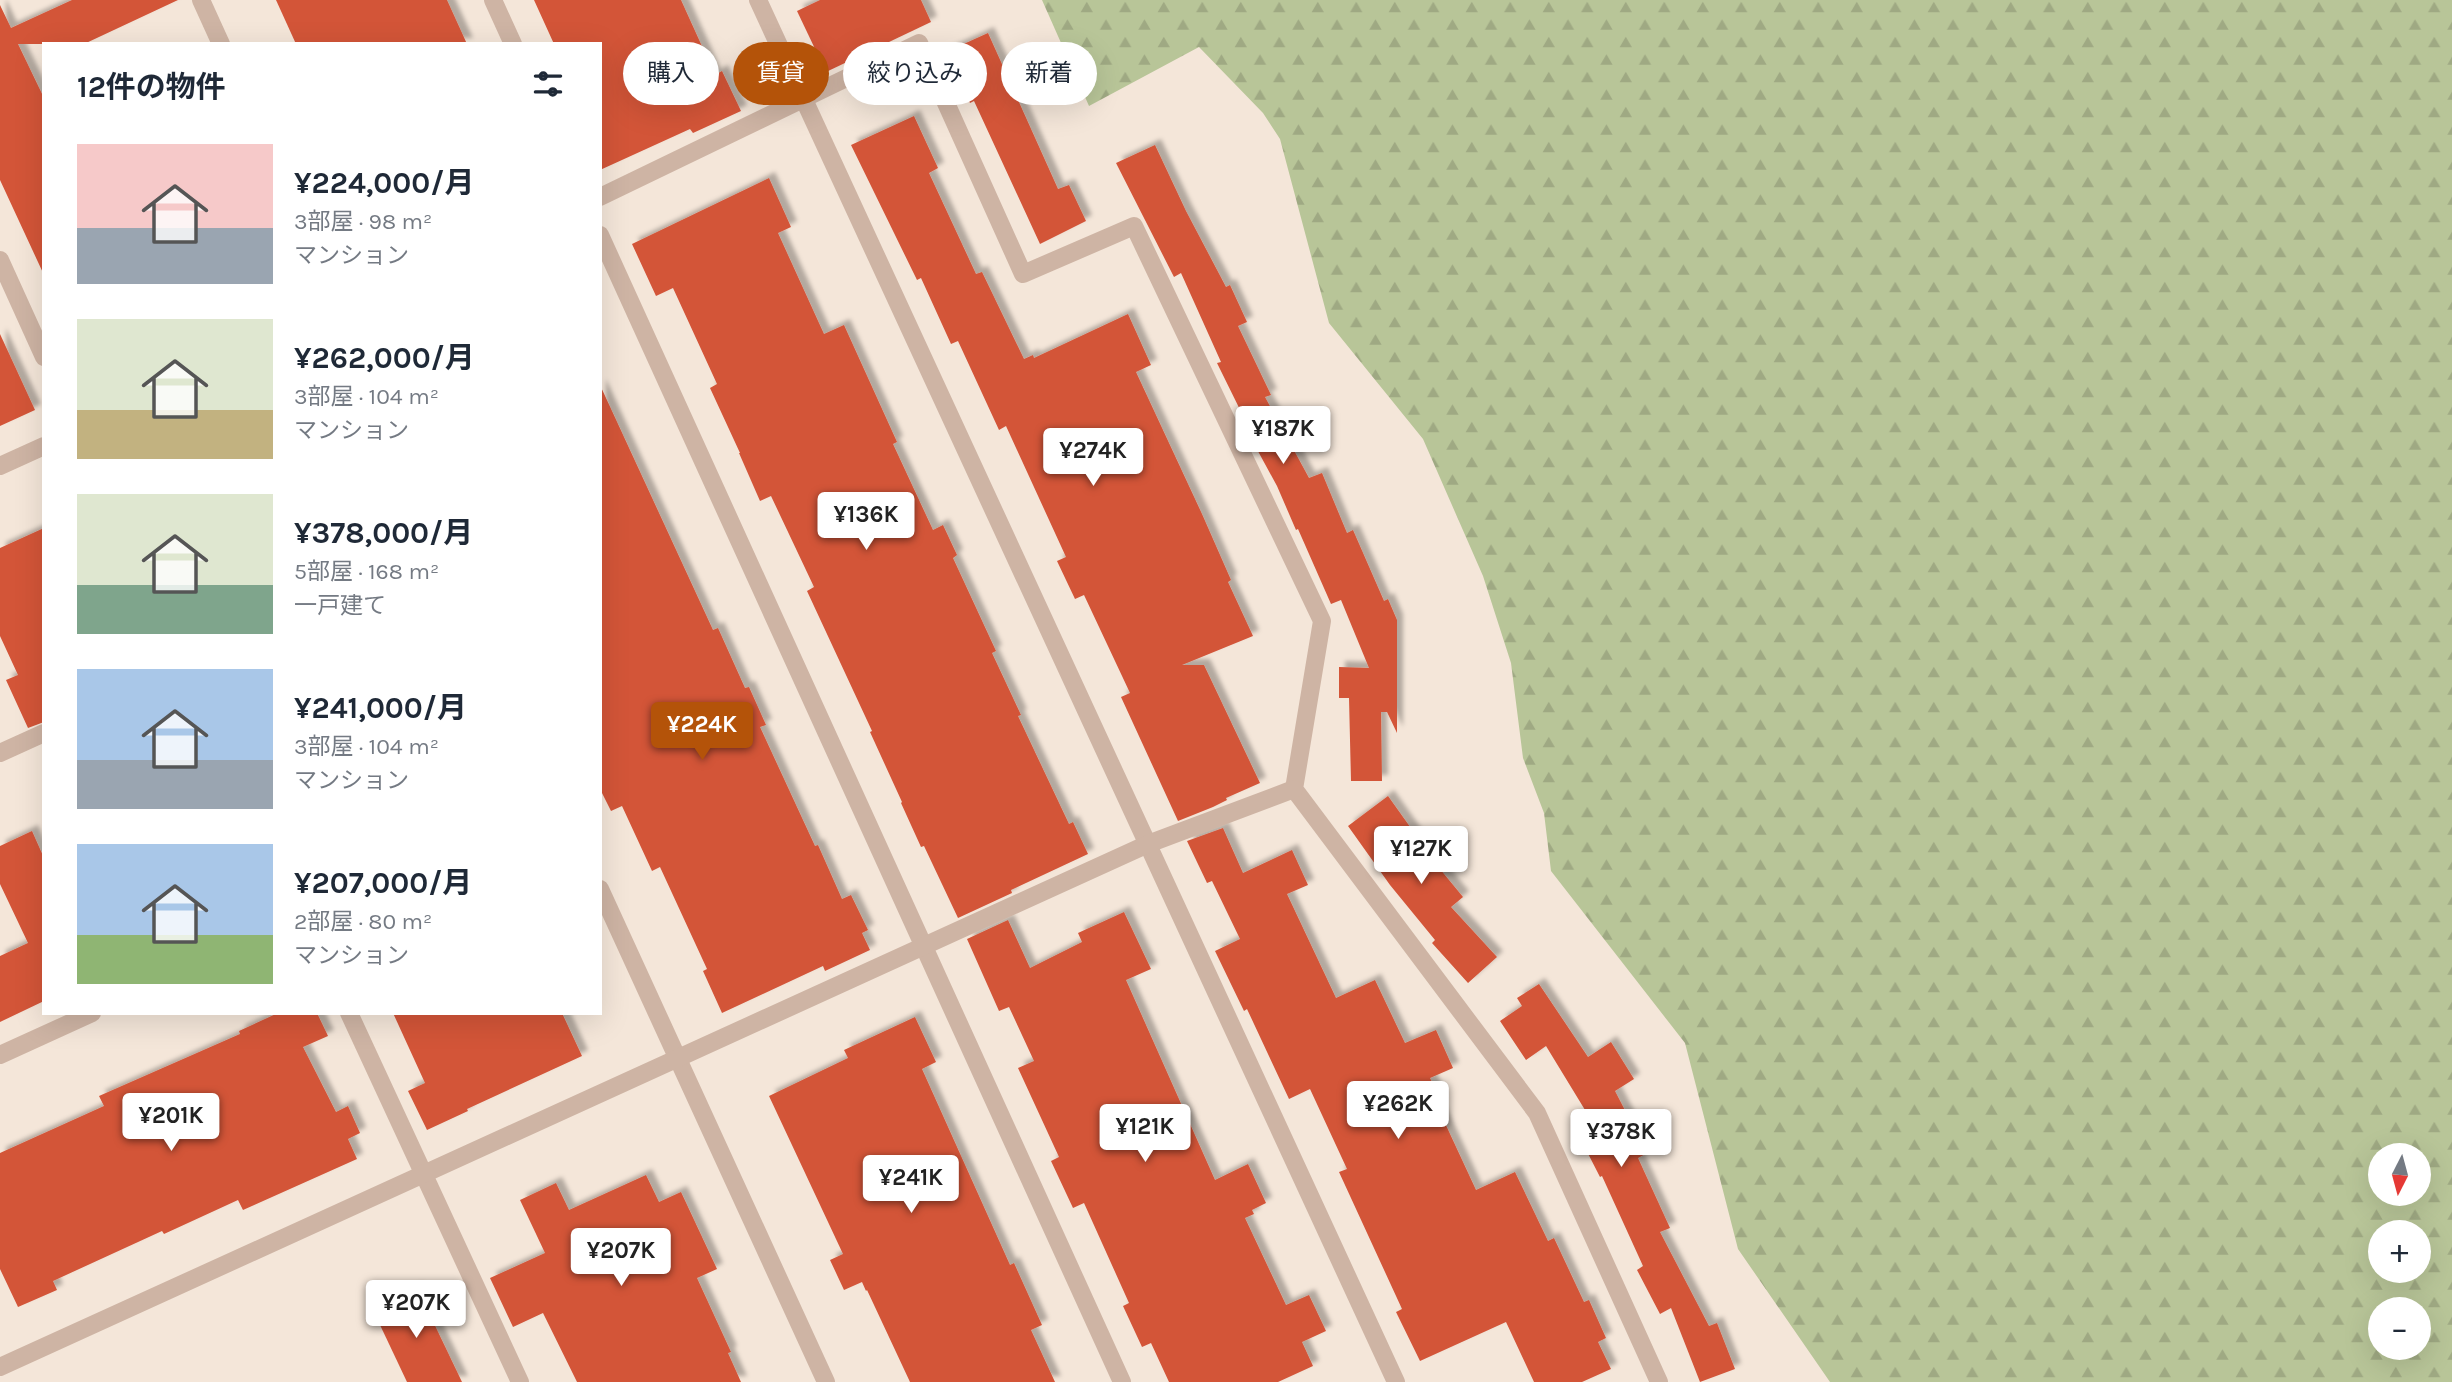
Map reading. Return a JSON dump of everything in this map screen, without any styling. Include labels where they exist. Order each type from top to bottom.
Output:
[{"type":"street","points":[[201,0],[220,42]]},
{"type":"street","points":[[493,0],[512,42]]},
{"type":"street","points":[[758,0],[777,42]]},
{"type":"street","points":[[829,86],[919,43],[1023,274],[1134,226],[1322,621],[1294,789],[1537,1113],[1659,1382]]},
{"type":"street","points":[[602,196],[791,105]]},
{"type":"street","points":[[806,105],[1396,1382]]},
{"type":"street","points":[[602,239],[1122,1382]]},
{"type":"street","points":[[0,260],[42,353]]},
{"type":"street","points":[[0,466],[42,447]]},
{"type":"street","points":[[0,754],[42,734]]},
{"type":"street","points":[[0,1367],[1148,844],[1294,789]]},
{"type":"street","points":[[602,893],[826,1382]]},
{"type":"street","points":[[0,1055],[88,1015]]},
{"type":"street","points":[[350,1015],[520,1382]]},
{"type":"green space","points":[[1042,0],[2452,0],[2452,1382],[1830,1382],[1738,1249],[1685,1043],[1551,871],[1544,813],[1523,758],[1511,663],[1483,576],[1423,439],[1329,323],[1280,139],[1263,113],[1199,47],[1097,102],[1097,42],[1061,42]]},
{"type":"building","points":[[72,0],[178,0],[88,42],[18,44],[42,94],[42,271],[0,180],[0,5],[11,28]]},
{"type":"building","points":[[276,0],[447,0],[466,42],[295,42]]},
{"type":"building","points":[[534,0],[681,0],[700,42],[623,42],[623,105],[719,105],[719,73],[722,71],[733,94],[733,105],[738,105],[741,111],[693,133],[690,129],[602,169],[602,42],[553,42]]},
{"type":"building","points":[[820,0],[921,0],[931,22],[889,42],[843,42],[843,64],[829,71],[829,42],[812,42],[797,11]]},
{"type":"building","points":[[988,33],[1001,62],[1001,105],[1020,105],[1058,189],[1069,185],[1086,221],[1040,244],[976,105],[987,105],[987,42],[968,42]]},
{"type":"building","points":[[914,116],[938,168],[929,173],[976,274],[982,272],[1024,359],[1033,355],[1034,358],[1128,314],[1151,365],[1136,372],[1202,514],[1231,580],[1228,582],[1253,636],[1182,665],[1204,665],[1260,783],[1226,798],[1227,800],[1213,807],[1178,821],[1121,697],[1130,693],[1084,595],[1075,599],[1057,561],[1066,557],[1006,426],[999,430],[958,341],[951,344],[921,278],[917,280],[851,145]]},
{"type":"building","points":[[1155,145],[1186,211],[1226,287],[1230,285],[1247,322],[1238,326],[1271,395],[1265,397],[1309,478],[1322,473],[1347,533],[1353,530],[1384,601],[1388,599],[1397,620],[1397,733],[1387,712],[1381,712],[1382,781],[1351,781],[1349,698],[1339,698],[1339,667],[1369,668],[1341,600],[1331,604],[1298,529],[1296,530],[1277,486],[1247,431],[1250,430],[1217,363],[1221,362],[1181,273],[1174,277],[1116,163]]},
{"type":"building","points":[[769,178],[791,227],[778,233],[824,334],[844,325],[897,442],[893,444],[933,530],[943,525],[957,555],[953,558],[996,651],[992,653],[1021,715],[1018,716],[1069,824],[1073,822],[1088,854],[958,918],[924,846],[921,847],[870,732],[872,731],[807,591],[814,587],[771,496],[760,501],[710,388],[717,384],[673,288],[656,296],[632,244]]},
{"type":"building","points":[[0,334],[35,410],[0,426]]},
{"type":"building","points":[[602,389],[713,630],[718,628],[745,688],[749,687],[766,725],[760,727],[815,846],[818,845],[842,899],[851,895],[868,930],[862,933],[870,950],[825,971],[823,966],[722,1013],[703,971],[707,969],[660,867],[652,871],[622,806],[611,811],[602,793]]},
{"type":"building","points":[[42,529],[42,723],[28,728],[6,680],[18,675],[0,636],[0,548]]},
{"type":"building","points":[[1388,796],[1418,838],[1416,840],[1463,897],[1451,907],[1497,957],[1468,983],[1432,943],[1435,940],[1390,885],[1348,826]]},
{"type":"building","points":[[1223,828],[1243,873],[1292,850],[1308,885],[1287,894],[1336,998],[1375,980],[1405,1043],[1436,1030],[1453,1068],[1430,1078],[1436,1090],[1431,1093],[1476,1190],[1515,1172],[1548,1241],[1554,1238],[1584,1302],[1589,1300],[1606,1338],[1598,1342],[1611,1369],[1582,1382],[1534,1382],[1506,1322],[1420,1361],[1396,1312],[1402,1309],[1339,1172],[1347,1169],[1310,1089],[1289,1099],[1247,1009],[1244,1011],[1215,951],[1240,939],[1212,881],[1207,883],[1187,841]]},
{"type":"building","points":[[32,831],[42,854],[42,1002],[0,1022],[0,956],[28,943],[0,884],[0,846]]},
{"type":"building","points":[[1124,912],[1151,969],[1126,980],[1215,1180],[1248,1164],[1266,1203],[1252,1210],[1254,1214],[1245,1218],[1286,1305],[1309,1295],[1326,1331],[1302,1342],[1313,1366],[1278,1382],[1169,1382],[1151,1343],[1142,1347],[1123,1306],[1129,1303],[1084,1203],[1073,1208],[1051,1161],[1059,1157],[1018,1068],[1034,1061],[1009,1007],[999,1011],[967,939],[1008,920],[1030,968],[1082,942],[1078,933]]},
{"type":"building","points":[[1539,984],[1588,1057],[1611,1042],[1634,1079],[1615,1091],[1647,1153],[1638,1158],[1670,1228],[1660,1232],[1709,1326],[1717,1323],[1735,1369],[1700,1382],[1671,1308],[1660,1314],[1637,1270],[1643,1266],[1602,1176],[1600,1177],[1579,1136],[1596,1128],[1546,1046],[1526,1060],[1500,1021],[1522,1006],[1517,998]]},
{"type":"building","points":[[274,1015],[318,1015],[328,1036],[303,1047],[336,1112],[348,1106],[360,1133],[348,1139],[357,1159],[243,1210],[238,1200],[164,1234],[162,1231],[53,1281],[57,1290],[18,1307],[0,1269],[0,1153],[104,1106],[99,1096],[240,1034],[239,1031]]},
{"type":"building","points":[[394,1015],[563,1015],[582,1056],[427,1130],[408,1091],[425,1083]]},
{"type":"building","points":[[915,1017],[936,1062],[922,1069],[1010,1265],[1014,1263],[1042,1325],[1031,1330],[1055,1382],[910,1382],[862,1282],[844,1290],[830,1260],[843,1254],[769,1096],[848,1058],[844,1050]]},
{"type":"building","points":[[646,1175],[659,1202],[681,1192],[717,1269],[697,1278],[731,1352],[728,1353],[741,1382],[577,1382],[543,1313],[513,1327],[490,1278],[545,1253],[520,1200],[556,1183],[569,1210]]},
{"type":"building","points":[[417,1288],[462,1382],[407,1382],[372,1308]]}]
